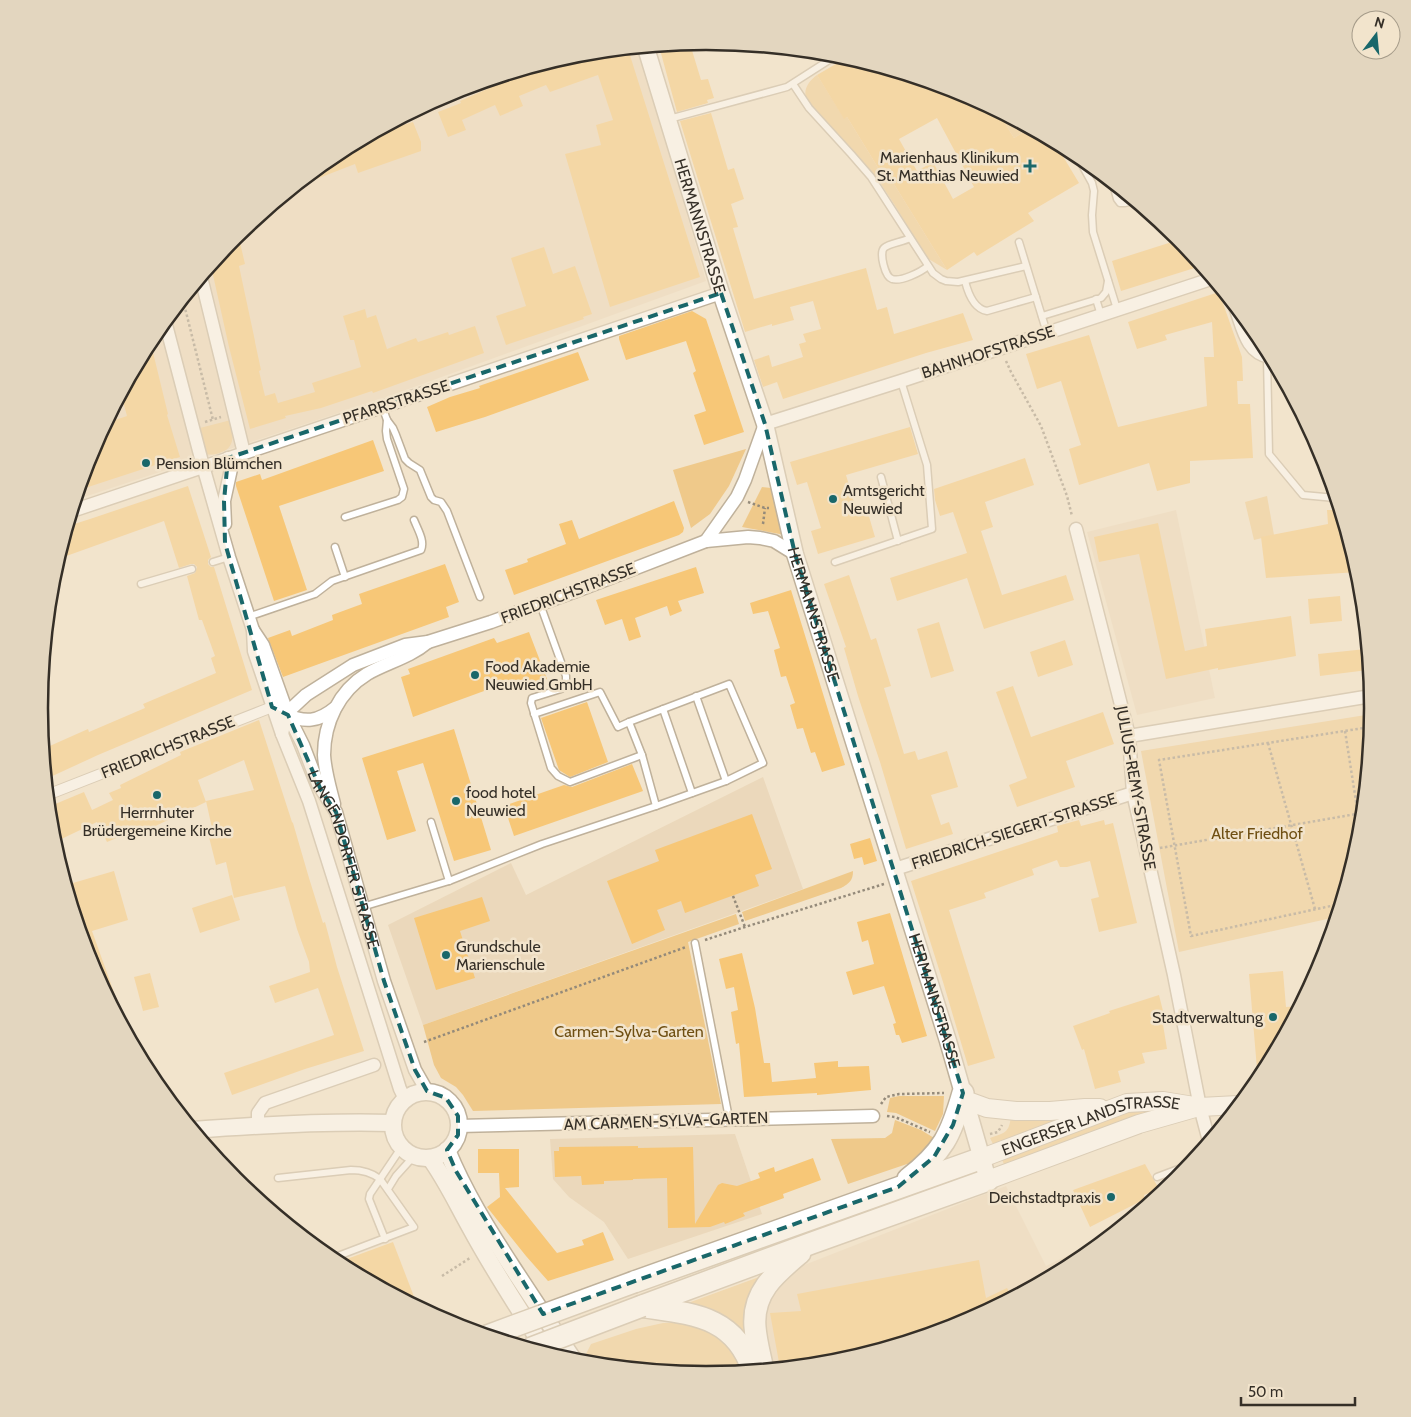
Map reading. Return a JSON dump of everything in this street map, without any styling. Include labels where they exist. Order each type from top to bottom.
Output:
[{"type":"highway","points":[[898,1188],[922,1169],[942,1147],[964,1096]]},
{"type":"highway","points":[[496,1333],[982,1158]]},
{"type":"highway","points":[[538,1345],[988,1180]]},
{"type":"highway","points":[[762,1364],[754,1324],[754,1315],[759,1297],[774,1275],[812,1243]]},
{"type":"highway","points":[[642,1306],[687,1313],[712,1321],[721,1326],[737,1341],[751,1365]]},
{"type":"main road","points":[[964,1096],[987,1108],[1004,1110],[1050,1111],[1092,1108],[1108,1110]]},
{"type":"main road","name":"ENGERSER LANDSTRASSE","points":[[982,1158],[1127,1103],[1157,1101],[1200,1107]]},
{"type":"main road","name":"ENGERSER LANDSTRASSE","points":[[988,1180],[1139,1124],[1200,1107],[1231,1105]]},
{"type":"street","name":"HERMANNSTRASSE","points":[[648,53],[721,294],[765,424],[782,505],[795,554],[896,874],[988,1180]]},
{"type":"street","name":"BAHNHOFSTRASSE","points":[[765,424],[1205,281]]},
{"type":"street","points":[[203,285],[244,453]]},
{"type":"street","name":"PFARRSTRASSE","points":[[79,509],[721,294]]},
{"type":"street","points":[[1243,329],[1250,347],[1260,354]]},
{"type":"street","name":"LANGENDORFER STRASSE","points":[[167,330],[191,425],[248,617],[253,630],[264,645],[279,693],[321,790],[336,812],[362,907],[398,1023],[416,1070],[427,1091]]},
{"type":"street","points":[[706,541],[737,498],[765,424]]},
{"type":"street","name":"LANGENDORFER STRASSE","points":[[225,543],[224,501],[231,469],[228,458]]},
{"type":"street","name":"JULIUS-REMY-STRASSE","points":[[1076,529],[1129,736],[1133,793],[1207,1134]]},
{"type":"street","name":"FRIEDRICHSTRASSE","points":[[282,734],[288,715],[306,695],[353,665],[406,645],[428,642],[491,622],[706,541],[748,537],[760,538],[774,541],[795,554]]},
{"type":"street","name":"LANGENDORFER STRASSE","points":[[253,630],[254,651],[282,734],[309,801],[400,1089],[405,1099]]},
{"type":"street","name":"FRIEDRICHSTRASSE","points":[[336,812],[327,778],[324,755],[327,729],[336,708],[347,690],[360,679],[412,654],[428,642]]},
{"type":"street","points":[[279,693],[298,696],[306,695]]},
{"type":"street","points":[[1129,736],[1363,697]]},
{"type":"street","name":"FRIEDRICHSTRASSE","points":[[53,793],[272,706],[302,720],[316,719],[327,715],[336,708]]},
{"type":"street","name":"FRIEDRICH-SIEGERT-STRASSE","points":[[896,874],[1133,793]]},
{"type":"street","points":[[258,1125],[258,1113],[265,1103],[374,1065]]},
{"type":"street","points":[[415,1154],[439,1156],[454,1144],[458,1135],[460,1126],[454,1106],[437,1093],[427,1091],[415,1093],[398,1106],[392,1123],[396,1140],[443,1176],[470,1228],[517,1308],[542,1346]]},
{"type":"street","name":"AM CARMEN-SYLVA-GARTEN","points":[[460,1126],[873,1116]]},
{"type":"street","points":[[200,1129],[258,1125],[392,1123]]},
{"type":"street","points":[[448,1150],[466,1191],[497,1244],[568,1352]]},
{"type":"lane","points":[[667,119],[772,92],[793,84],[827,62]]},
{"type":"lane","points":[[793,84],[809,108],[871,177],[928,266],[940,279],[952,282],[965,281],[1026,266]]},
{"type":"lane","points":[[1085,171],[1094,191],[1093,232],[1117,309]]},
{"type":"lane","points":[[1116,194],[1120,203],[1126,203]]},
{"type":"lane","points":[[910,238],[883,248],[882,256],[886,274],[888,277],[896,280],[918,273],[928,266]]},
{"type":"lane","points":[[1019,242],[1033,298],[1048,333]]},
{"type":"lane","points":[[1042,316],[1104,296],[1108,280]]},
{"type":"lane","points":[[965,281],[968,293],[978,308],[987,311],[1033,298]]},
{"type":"lane","points":[[1096,299],[1101,315]]},
{"type":"lane","points":[[1269,369],[1269,454],[1303,495],[1329,497]]},
{"type":"lane","points":[[835,562],[932,530],[927,465],[901,381]]},
{"type":"lane","points":[[382,406],[387,420],[393,428],[404,459],[420,470],[430,497],[445,506],[480,597]]},
{"type":"lane","points":[[345,516],[402,498],[404,490],[387,439],[387,420]]},
{"type":"lane","points":[[881,477],[898,541]]},
{"type":"lane","points":[[248,617],[315,594],[332,581],[421,550],[423,546],[414,520]]},
{"type":"lane","points":[[336,547],[345,577]]},
{"type":"lane","points":[[213,562],[229,557]]},
{"type":"lane","points":[[141,584],[192,569]]},
{"type":"lane","points":[[540,604],[566,676],[566,683],[561,689],[532,698],[531,703],[551,768],[558,776],[570,782],[642,755]]},
{"type":"lane","points":[[362,907],[450,881],[542,844],[726,781],[763,763],[729,684],[618,727],[600,692],[534,714]]},
{"type":"lane","points":[[696,696],[726,781]]},
{"type":"lane","points":[[663,709],[692,793]]},
{"type":"lane","points":[[629,722],[642,755],[656,806]]},
{"type":"lane","points":[[431,822],[450,881]]},
{"type":"lane","points":[[696,943],[729,1118]]},
{"type":"lane","points":[[385,1239],[369,1199],[372,1190],[380,1178],[415,1154]]},
{"type":"lane","points":[[388,1190],[396,1176],[415,1154]]},
{"type":"lane","points":[[278,1178],[351,1170],[373,1173],[380,1178],[414,1227],[339,1256]]},
{"type":"lane","points":[[1157,1177],[1174,1171]]},
{"type":"path","points":[[185,306],[213,420]]},
{"type":"path","points":[[1003,348],[1007,364],[1041,426],[1050,448],[1067,496],[1076,529]]},
{"type":"path","points":[[191,425],[235,414]]},
{"type":"path","points":[[737,498],[765,508],[782,505]]},
{"type":"path","points":[[1333,905],[1191,936],[1159,760],[1363,728]]},
{"type":"path","points":[[1345,731],[1356,804]]},
{"type":"path","points":[[1268,743],[1315,909]]},
{"type":"path","points":[[1146,849],[1355,815]]},
{"type":"path","points":[[424,1042],[696,943],[896,874]]},
{"type":"path","points":[[733,896],[745,926]]},
{"type":"path","points":[[873,1116],[886,1097],[899,1094],[964,1096]]},
{"type":"path","points":[[442,1276],[473,1256]]},
{"type":"highlighted area","points":[[721,293],[765,424],[795,554],[963,1093],[953,1125],[934,1157],[898,1187],[543,1314],[456,1171],[447,1150],[458,1135],[458,1116],[446,1098],[427,1091],[415,1070],[384,981],[336,812],[321,790],[288,715],[272,707],[225,543],[224,501],[228,458]]},
{"type":"shaded area","points":[[641,54],[706,281],[381,399],[82,498],[115,417],[158,343],[183,308],[240,243],[305,186],[340,161],[414,118],[494,85],[577,63]]},
{"type":"shaded area","points":[[1176,510],[1215,698],[1137,715],[1087,532]]},
{"type":"shaded area","points":[[763,777],[803,889],[423,1025],[388,925],[511,863],[526,895]]},
{"type":"shaded area","points":[[735,1134],[762,1214],[628,1259],[604,1222],[569,1197],[553,1179],[550,1139]]},
{"type":"shaded area","points":[[1006,1186],[1046,1266],[1080,1249],[997,1299],[917,1332],[834,1354],[768,1363],[763,1329],[769,1297],[794,1269]]},
{"type":"green space","points":[[817,75],[844,118],[847,117],[880,171],[884,168],[947,270],[927,258],[877,178],[807,100],[805,93],[807,86]]},
{"type":"green space","points":[[1004,122],[1023,133],[1014,138]]},
{"type":"green space","points":[[231,420],[232,443],[230,447],[218,454],[205,454],[196,429]]},
{"type":"green space","points":[[746,449],[729,486],[710,514],[691,528],[673,470]]},
{"type":"green space","points":[[762,487],[771,488],[785,535],[742,527]]},
{"type":"green space","points":[[1267,496],[1274,535],[1254,540],[1245,502]]},
{"type":"green space","name":"Alter Friedhof","points":[[1364,715],[1358,794],[1351,837],[1329,918],[1179,952],[1141,751]]},
{"type":"green space","points":[[853,871],[850,881],[841,888],[745,921],[742,912]]},
{"type":"green space","name":"Carmen-Sylva-Garten","points":[[736,914],[739,924],[688,942],[721,1104],[473,1111],[456,1087],[441,1078],[434,1065],[423,1025]]},
{"type":"green space","points":[[899,1096],[944,1096],[943,1114],[935,1131],[896,1113],[887,1112],[890,1098]]},
{"type":"green space","points":[[1154,1105],[1156,1115],[1006,1169],[1001,1157],[1111,1114]]},
{"type":"green space","points":[[1011,1116],[1070,1117],[993,1144],[990,1138],[1005,1132],[1009,1126]]},
{"type":"green space","points":[[895,1120],[921,1130],[939,1141],[908,1166],[907,1164],[848,1184],[831,1139],[885,1138],[892,1133]]},
{"type":"green space","points":[[959,1172],[962,1179],[832,1225],[830,1220]]},
{"type":"green space","points":[[765,1275],[750,1339],[677,1307]]},
{"type":"green space","points":[[687,1322],[724,1337],[743,1365],[662,1365],[585,1355],[591,1344],[636,1329],[663,1323]]},
{"type":"building","points":[[692,51],[701,80],[708,79],[714,98],[707,100],[708,103],[677,112],[661,52]]},
{"type":"building","points":[[630,55],[700,277],[610,307],[565,154],[601,145],[596,125],[613,120],[598,75],[550,92],[546,85],[519,96],[523,106],[500,116],[495,105],[462,120],[466,130],[448,137],[438,112],[461,103],[460,101],[501,83],[535,73],[577,63]]},
{"type":"building","name":"Marienhaus Klinikum St. Matthias Neuwied","points":[[836,64],[917,85],[997,118],[1004,122],[1014,138],[1023,133],[1063,156],[1079,183],[1028,213],[1034,221],[977,256],[974,252],[947,270],[884,168],[880,171],[847,117],[844,119],[817,75]],"holes":[[[937,118],[974,187],[953,199],[933,162],[917,171],[899,139]]]},
{"type":"building","points":[[711,113],[728,170],[734,168],[744,199],[731,204],[738,227],[733,228],[754,299],[866,268],[877,310],[887,307],[894,334],[963,313],[973,340],[926,353],[783,399],[777,382],[763,387],[754,360],[769,355],[772,367],[803,357],[799,344],[806,342],[803,334],[821,329],[813,301],[790,307],[794,320],[745,332],[680,121]]},
{"type":"building","points":[[413,122],[421,142],[421,151],[358,173],[355,164],[313,180],[340,161],[401,126]]},
{"type":"building","points":[[1170,242],[1194,268],[1121,291],[1112,261]]},
{"type":"building","points":[[240,243],[245,264],[239,266],[261,370],[259,371],[265,396],[275,393],[278,403],[315,392],[312,383],[361,367],[354,340],[350,340],[343,316],[365,309],[367,318],[376,315],[387,349],[416,338],[418,342],[448,332],[449,335],[475,326],[484,353],[373,393],[372,391],[321,408],[285,416],[286,418],[250,429],[213,273]]},
{"type":"building","points":[[544,247],[553,274],[575,266],[592,314],[583,317],[584,319],[506,345],[496,316],[526,306],[511,258]]},
{"type":"building","points":[[1215,293],[1222,301],[1242,357],[1243,381],[1237,381],[1238,404],[1250,404],[1253,458],[1190,461],[1190,483],[1157,491],[1149,463],[1079,485],[1069,449],[1081,445],[1061,381],[1037,389],[1026,354],[1089,335],[1118,427],[1207,406],[1204,357],[1214,357],[1212,322],[1165,335],[1167,340],[1137,349],[1128,322]]},
{"type":"building","points":[[692,311],[706,319],[744,432],[704,445],[694,415],[706,411],[693,373],[696,371],[686,341],[626,360],[619,339],[619,336]]},
{"type":"building","points":[[153,352],[167,415],[180,457],[86,488],[114,420],[127,416],[123,402]]},
{"type":"building","points":[[578,352],[589,380],[485,417],[436,432],[427,407],[450,397],[480,388],[479,386]]},
{"type":"building","name":"Amtsgericht Neuwied","points":[[910,427],[918,454],[846,475],[858,516],[868,513],[875,537],[818,554],[811,531],[821,528],[807,482],[797,485],[790,462]]},
{"type":"building","points":[[373,440],[384,471],[279,506],[307,590],[274,601],[236,482],[260,474],[262,480]]},
{"type":"building","points":[[1025,458],[1034,485],[985,502],[993,527],[981,531],[1002,595],[1066,575],[1074,600],[984,629],[967,578],[897,601],[890,578],[967,553],[953,512],[940,516],[934,489]]},
{"type":"building","points":[[188,486],[211,557],[208,560],[208,564],[214,567],[252,690],[51,777],[49,746],[88,729],[89,732],[145,708],[143,704],[216,673],[211,658],[215,656],[202,620],[199,620],[187,576],[195,573],[197,567],[191,564],[179,568],[164,521],[66,556],[74,524]]},
{"type":"building","points":[[674,501],[684,528],[683,532],[679,535],[514,595],[505,570],[528,562],[527,559],[566,544],[559,524],[572,520],[579,539]]},
{"type":"building","points":[[1327,510],[1333,510],[1349,573],[1266,578],[1261,537],[1328,524]]},
{"type":"building","points":[[1158,523],[1185,651],[1207,646],[1205,629],[1291,616],[1296,656],[1218,670],[1218,668],[1166,679],[1139,554],[1099,562],[1094,537]]},
{"type":"building","points":[[445,564],[459,602],[446,607],[449,617],[283,677],[268,638],[290,630],[292,636],[333,620],[332,615],[362,604],[359,594]]},
{"type":"building","points":[[696,567],[704,593],[678,601],[682,611],[670,616],[667,606],[635,618],[641,637],[629,641],[622,619],[605,625],[596,600]]},
{"type":"building","points":[[849,575],[871,640],[876,638],[891,686],[884,688],[904,754],[915,751],[918,760],[947,751],[958,787],[931,795],[941,825],[949,822],[953,834],[906,849],[858,696],[844,648],[846,647],[824,584]]},
{"type":"building","points":[[791,590],[845,765],[822,772],[815,752],[811,753],[803,728],[797,729],[790,705],[795,703],[786,676],[781,677],[774,650],[780,648],[768,611],[753,614],[750,603]]},
{"type":"building","points":[[1340,596],[1342,621],[1310,624],[1308,599]]},
{"type":"building","points":[[939,622],[954,671],[931,678],[917,629]]},
{"type":"building","name":"Food Akademie Neuwied GmbH","points":[[529,632],[547,679],[518,689],[514,680],[413,717],[401,677],[410,674],[408,669],[494,638],[497,643]]},
{"type":"building","points":[[1065,640],[1073,665],[1038,677],[1030,652]]},
{"type":"building","points":[[1361,650],[1362,671],[1320,676],[1318,654]]},
{"type":"building","points":[[1013,686],[1031,737],[1103,712],[1114,744],[1066,761],[1075,787],[1017,807],[1009,785],[1027,778],[996,692]]},
{"type":"building","points":[[587,702],[608,762],[570,777],[559,770],[541,718]]},
{"type":"building","points":[[259,720],[323,923],[325,922],[337,967],[364,1051],[305,1069],[232,1095],[224,1073],[334,1035],[318,988],[275,1003],[269,986],[310,972],[309,962],[297,929],[285,886],[234,898],[226,862],[216,865],[207,829],[212,828],[206,801],[254,790],[244,760],[198,780],[206,802],[147,830],[145,826],[107,842],[97,822],[61,839],[55,804],[84,792],[92,810],[113,800],[109,793],[121,788],[120,785],[181,755],[180,752]]},
{"type":"building","name":"food hotel Neuwied","points":[[454,729],[491,850],[454,861],[423,763],[397,771],[416,831],[387,840],[362,758]]},
{"type":"building","points":[[632,764],[643,791],[514,836],[504,806],[564,785],[572,787]]},
{"type":"building","points":[[752,814],[772,869],[755,875],[759,886],[685,913],[681,901],[657,910],[665,930],[632,944],[607,881],[659,861],[655,850]]},
{"type":"building","points":[[1079,820],[1081,826],[1104,820],[1105,825],[1113,823],[1137,923],[1099,932],[1091,899],[1099,897],[1090,861],[1060,867],[1057,860],[1032,869],[1034,875],[984,893],[986,898],[949,910],[995,1058],[968,1066],[911,881],[1058,832],[1057,826]]},
{"type":"building","points":[[870,838],[877,861],[864,865],[862,857],[854,859],[850,844]]},
{"type":"building","points":[[114,871],[128,920],[92,931],[116,998],[114,998],[82,920],[71,883]]},
{"type":"building","points":[[232,895],[240,920],[200,933],[192,908]]},
{"type":"building","name":"Grundschule Marienschule","points":[[482,897],[490,921],[460,931],[475,978],[436,990],[414,918]]},
{"type":"building","points":[[890,913],[927,1036],[902,1043],[899,1035],[896,1035],[893,1024],[896,1023],[884,986],[853,995],[846,972],[874,964],[868,940],[862,942],[857,922]]},
{"type":"building","points":[[742,953],[755,1008],[764,1063],[770,1063],[772,1082],[816,1078],[814,1063],[838,1061],[838,1067],[869,1066],[871,1090],[817,1095],[817,1093],[744,1097],[739,1043],[736,1044],[731,1012],[738,1010],[734,987],[726,989],[719,959]]},
{"type":"building","name":"Stadtverwaltung","points":[[1283,971],[1286,1007],[1292,1007],[1257,1068],[1249,974]]},
{"type":"building","points":[[150,973],[159,1007],[143,1011],[134,977]]},
{"type":"building","points":[[1159,995],[1163,1011],[1161,1012],[1167,1049],[1142,1053],[1145,1063],[1118,1071],[1121,1082],[1095,1089],[1084,1049],[1082,1050],[1073,1026],[1110,1013],[1109,1011]]},
{"type":"building","points":[[638,1146],[638,1148],[693,1147],[695,1224],[718,1185],[722,1183],[737,1186],[760,1178],[758,1173],[774,1167],[775,1172],[813,1158],[821,1180],[783,1194],[784,1198],[743,1213],[745,1216],[725,1224],[724,1222],[710,1227],[668,1228],[667,1178],[604,1181],[604,1184],[582,1185],[581,1176],[555,1177],[554,1151],[559,1151],[559,1147]]},
{"type":"building","points":[[478,1149],[519,1149],[519,1187],[505,1188],[557,1253],[584,1245],[582,1240],[603,1232],[614,1260],[548,1281],[487,1207],[500,1197],[499,1173],[478,1173]]},
{"type":"building","name":"Deichstadtpraxis","points":[[1145,1164],[1157,1186],[1144,1195],[1145,1198],[1141,1201],[1090,1227],[1073,1190]]},
{"type":"building","points":[[393,1242],[415,1299],[376,1278],[346,1259]]},
{"type":"building","points":[[979,1260],[986,1298],[1007,1288],[1009,1292],[997,1299],[917,1332],[834,1354],[779,1362],[770,1313],[801,1311],[797,1294]]},
{"type":"place","name":"Marienhaus Klinikum St. Matthias Neuwied","points":[[1030,166]]},
{"type":"place","name":"Pension Blümchen","points":[[146,463]]},
{"type":"place","name":"Amtsgericht Neuwied","points":[[833,499]]},
{"type":"place","name":"Food Akademie Neuwied GmbH","points":[[475,675]]},
{"type":"place","name":"Herrnhuter Brüdergemeine Kirche","points":[[157,795]]},
{"type":"place","name":"food hotel Neuwied","points":[[456,801]]},
{"type":"place","name":"Grundschule Marienschule","points":[[446,955]]},
{"type":"place","name":"Stadtverwaltung","points":[[1273,1017]]},
{"type":"place","name":"Deichstadtpraxis","points":[[1111,1197]]}]
